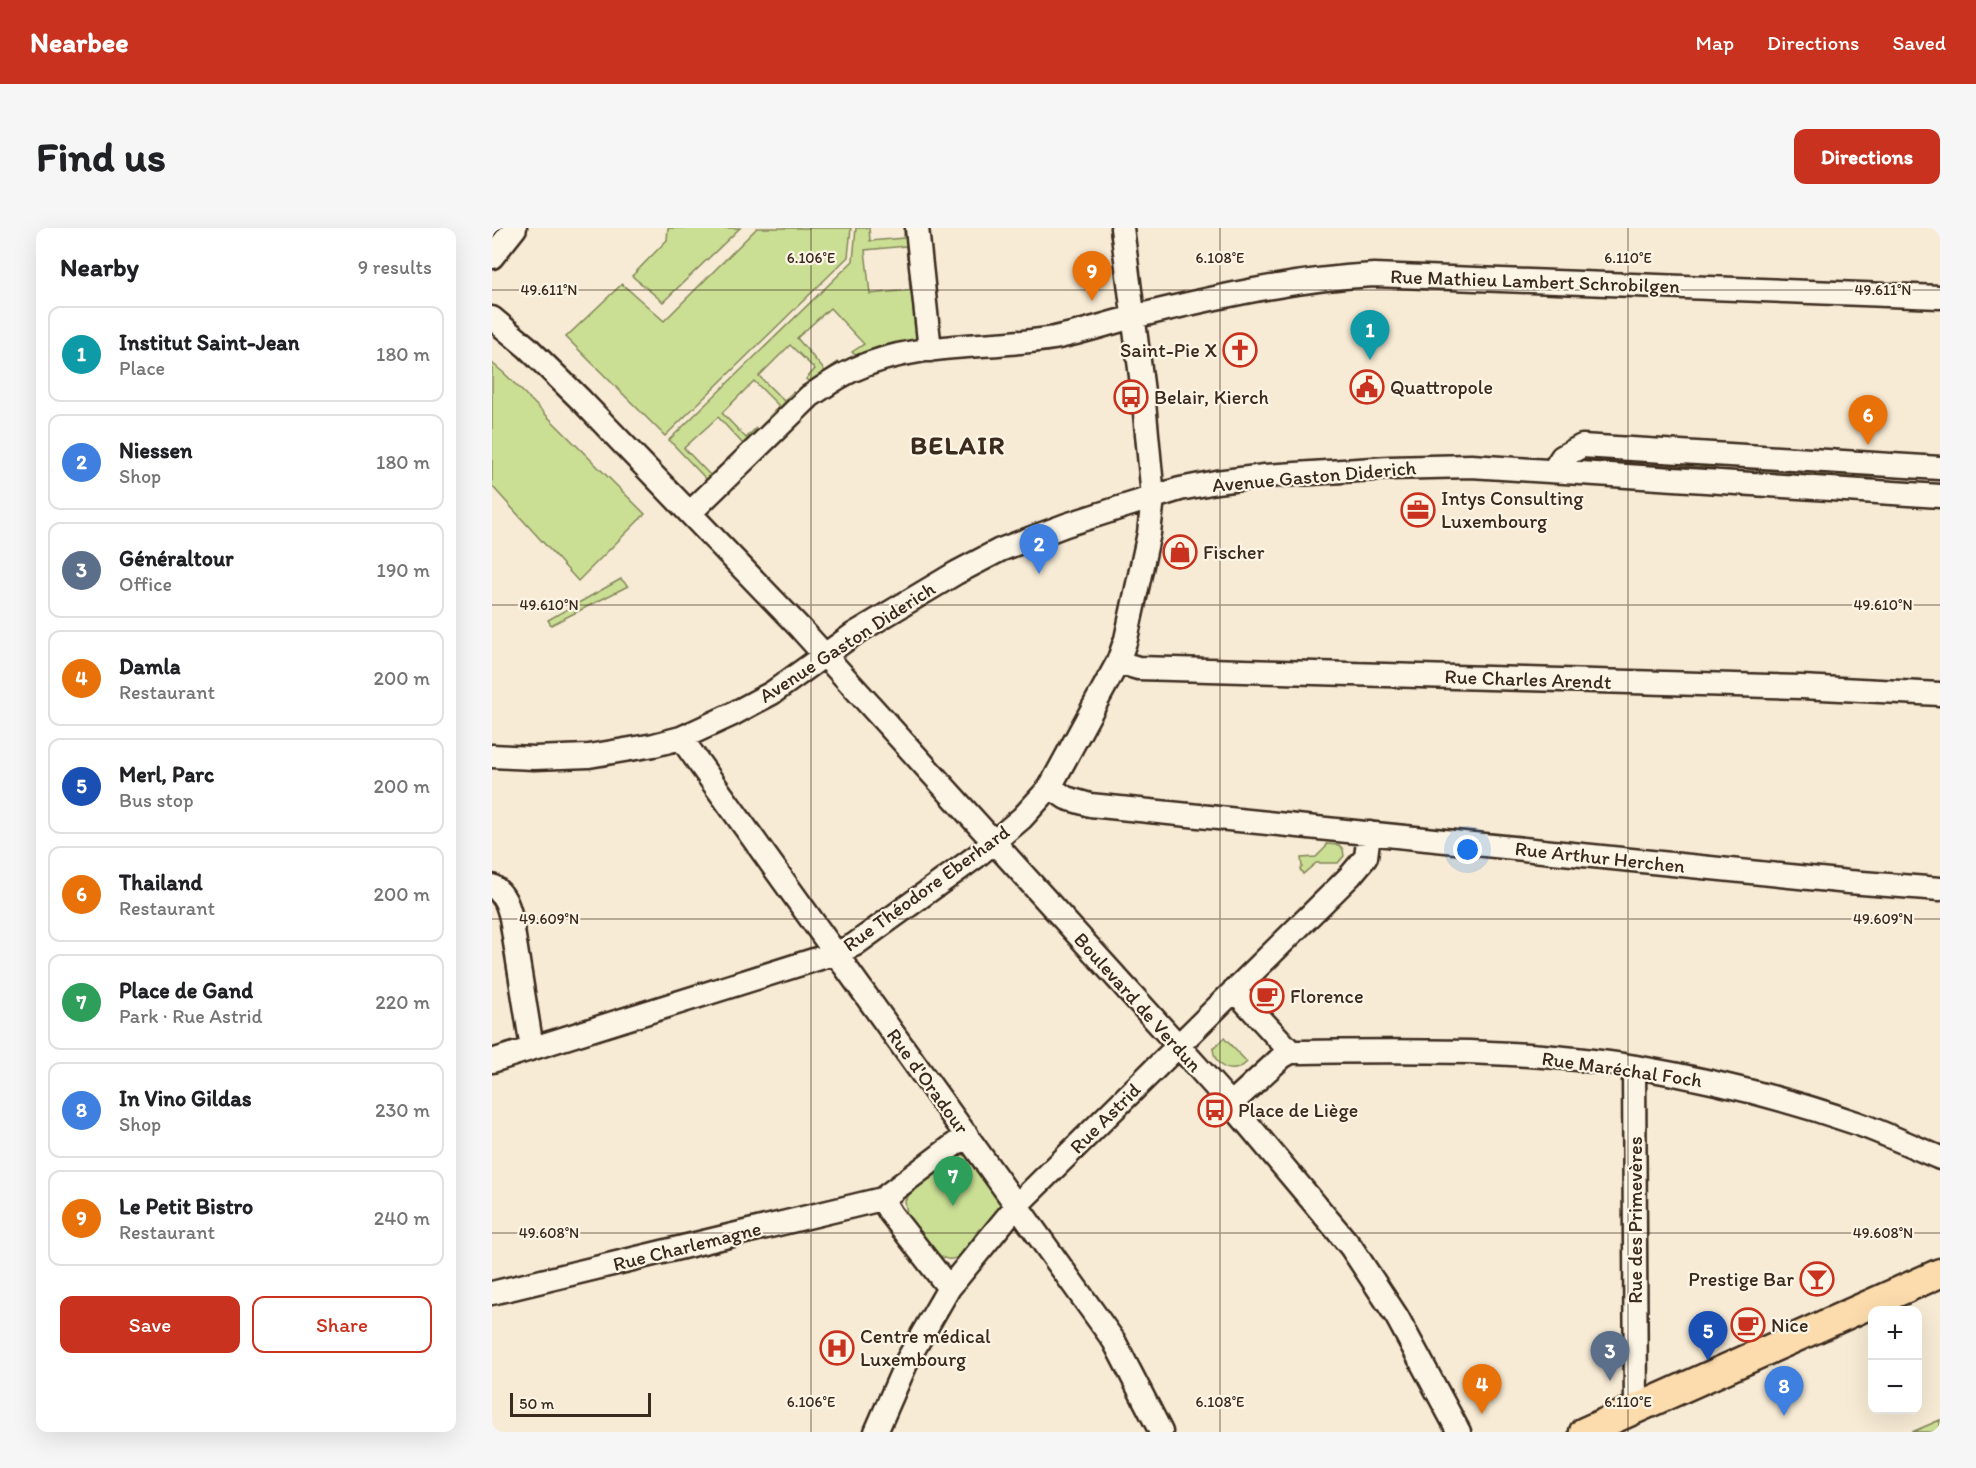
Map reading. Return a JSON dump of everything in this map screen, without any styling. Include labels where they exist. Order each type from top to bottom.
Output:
[{"type":"main road","points":[[1584,1432],[1940,1273]]},
{"type":"street","points":[[492,257],[515,228]]},
{"type":"street","points":[[917,228],[930,350]]},
{"type":"street","name":"Rue Théodore Eberhard","points":[[492,1061],[836,953],[854,945],[993,842],[1022,818],[1050,787],[1118,662],[1126,639],[1149,532],[1153,497],[1122,228]]},
{"type":"street","name":"Rue Mathieu Lambert Schrobilgen","points":[[691,512],[810,396],[854,370],[886,358],[930,350],[1054,338],[1134,317],[1307,280],[1374,275],[1940,297]]},
{"type":"street","name":"Boulevard de Verdun","points":[[492,318],[527,347],[581,400],[825,654],[1231,1104],[1351,1247],[1397,1317],[1459,1432]]},
{"type":"street","points":[[1553,471],[1563,457],[1582,446],[1940,468]]},
{"type":"street","points":[[1730,482],[1731,455]]},
{"type":"street","points":[[1890,492],[1892,464]]},
{"type":"street","name":"Avenue Gaston Diderich","points":[[492,756],[534,758],[589,756],[681,738],[731,716],[772,693],[854,634],[956,573],[1000,550],[1066,525],[1153,497],[1216,482],[1284,474],[1471,466],[1940,496]]},
{"type":"street","name":"Rue Charles Arendt","points":[[1118,662],[1138,668],[1801,687],[1940,694]]},
{"type":"street","name":"Rue d'Oradour","points":[[681,738],[1114,1341],[1161,1432]]},
{"type":"street","name":"Rue Arthur Herchen","points":[[1050,787],[1066,798],[1090,805],[1940,889]]},
{"type":"street","name":"Rue Astrid","points":[[876,1432],[908,1359],[949,1288],[1017,1205],[1350,876],[1366,857],[1369,833]]},
{"type":"street","points":[[492,886],[498,889],[507,902],[511,918],[532,1048]]},
{"type":"street","points":[[1231,1104],[1282,1058],[1292,1052],[1234,990]]},
{"type":"street","name":"Rue Maréchal Foch","points":[[1292,1052],[1473,1053],[1558,1058],[1634,1067],[1732,1086],[1803,1106],[1858,1124],[1940,1158]]},
{"type":"street","name":"Rue des Primevères","points":[[1634,1067],[1636,1408]]},
{"type":"street","name":"Rue Charlemagne","points":[[492,1293],[882,1199],[967,1135]]},
{"type":"street","points":[[882,1199],[891,1214],[949,1288]]},
{"type":"green space","points":[[668,228],[740,228],[663,302],[632,276],[667,240]]},
{"type":"green space","points":[[757,228],[851,228],[848,257],[665,436],[566,337],[622,284],[664,321]]},
{"type":"green space","points":[[856,228],[869,228],[870,241],[904,238],[904,230],[909,229],[912,258],[907,258],[906,246],[865,250],[870,294],[910,290],[909,276],[915,275],[919,335],[916,341],[860,359],[852,352],[864,344],[830,308],[797,338],[825,371],[838,362],[842,368],[812,386],[806,379],[815,369],[790,345],[759,376],[784,401],[793,392],[798,397],[773,421],[769,417],[779,406],[754,381],[722,413],[746,438],[756,428],[761,433],[736,458],[733,454],[743,444],[718,417],[684,448],[710,475],[720,466],[723,470],[710,483],[669,440],[853,261]]},
{"type":"green space","points":[[492,363],[645,514],[578,581],[492,486]]},
{"type":"green space","points":[[1584,455],[1715,460],[1717,467],[1586,460]]},
{"type":"green space","points":[[1748,467],[1880,474],[1871,478],[1755,470],[1748,469]]},
{"type":"green space","points":[[621,579],[628,586],[551,625],[548,620]]},
{"type":"green space","points":[[1326,844],[1339,845],[1343,849],[1344,856],[1338,863],[1316,863],[1303,874],[1300,869],[1302,867],[1301,858],[1316,857],[1326,847]]},
{"type":"green space","points":[[1224,1038],[1247,1062],[1242,1066],[1236,1069],[1225,1068],[1217,1061],[1213,1049]]},
{"type":"green space","points":[[957,1153],[968,1155],[976,1162],[974,1168],[993,1192],[996,1192],[1002,1205],[988,1229],[979,1229],[961,1254],[950,1259],[943,1258],[936,1252],[907,1214],[905,1201],[912,1190],[951,1163],[950,1159]]},
{"type":"green space","points":[[1940,1420],[1940,1432],[1912,1432]]},
{"type":"place","name":"Le Petit Bistro","points":[[1092,301]]},
{"type":"place","name":"Saint-Pie X","points":[[1240,350]]},
{"type":"place","name":"Institut Saint-Jean","points":[[1370,360]]},
{"type":"place","name":"Quattropole","points":[[1367,387]]},
{"type":"place","name":"Belair, Kierch","points":[[1131,397]]},
{"type":"place","name":"Thailand","points":[[1868,445]]},
{"type":"place","name":"Intys Consulting Luxembourg","points":[[1418,510]]},
{"type":"place","name":"Fischer","points":[[1180,552]]},
{"type":"place","name":"Niessen","points":[[1039,574]]},
{"type":"place","name":"Florence","points":[[1267,996]]},
{"type":"place","name":"Place de Liège","points":[[1215,1110]]},
{"type":"place","name":"Place de Gand","points":[[953,1206]]},
{"type":"place","name":"Prestige Bar","points":[[1817,1279]]},
{"type":"place","name":"Nice","points":[[1748,1325]]},
{"type":"place","name":"Centre médical Luxembourg","points":[[837,1348]]},
{"type":"place","name":"Merl, Parc","points":[[1708,1361]]},
{"type":"place","name":"Généraltour","points":[[1610,1381]]},
{"type":"place","name":"Damla","points":[[1482,1414]]},
{"type":"place","name":"In Vino Gildas","points":[[1784,1416]]},
{"type":"district","name":"BELAIR","points":[[958,445]]}]
